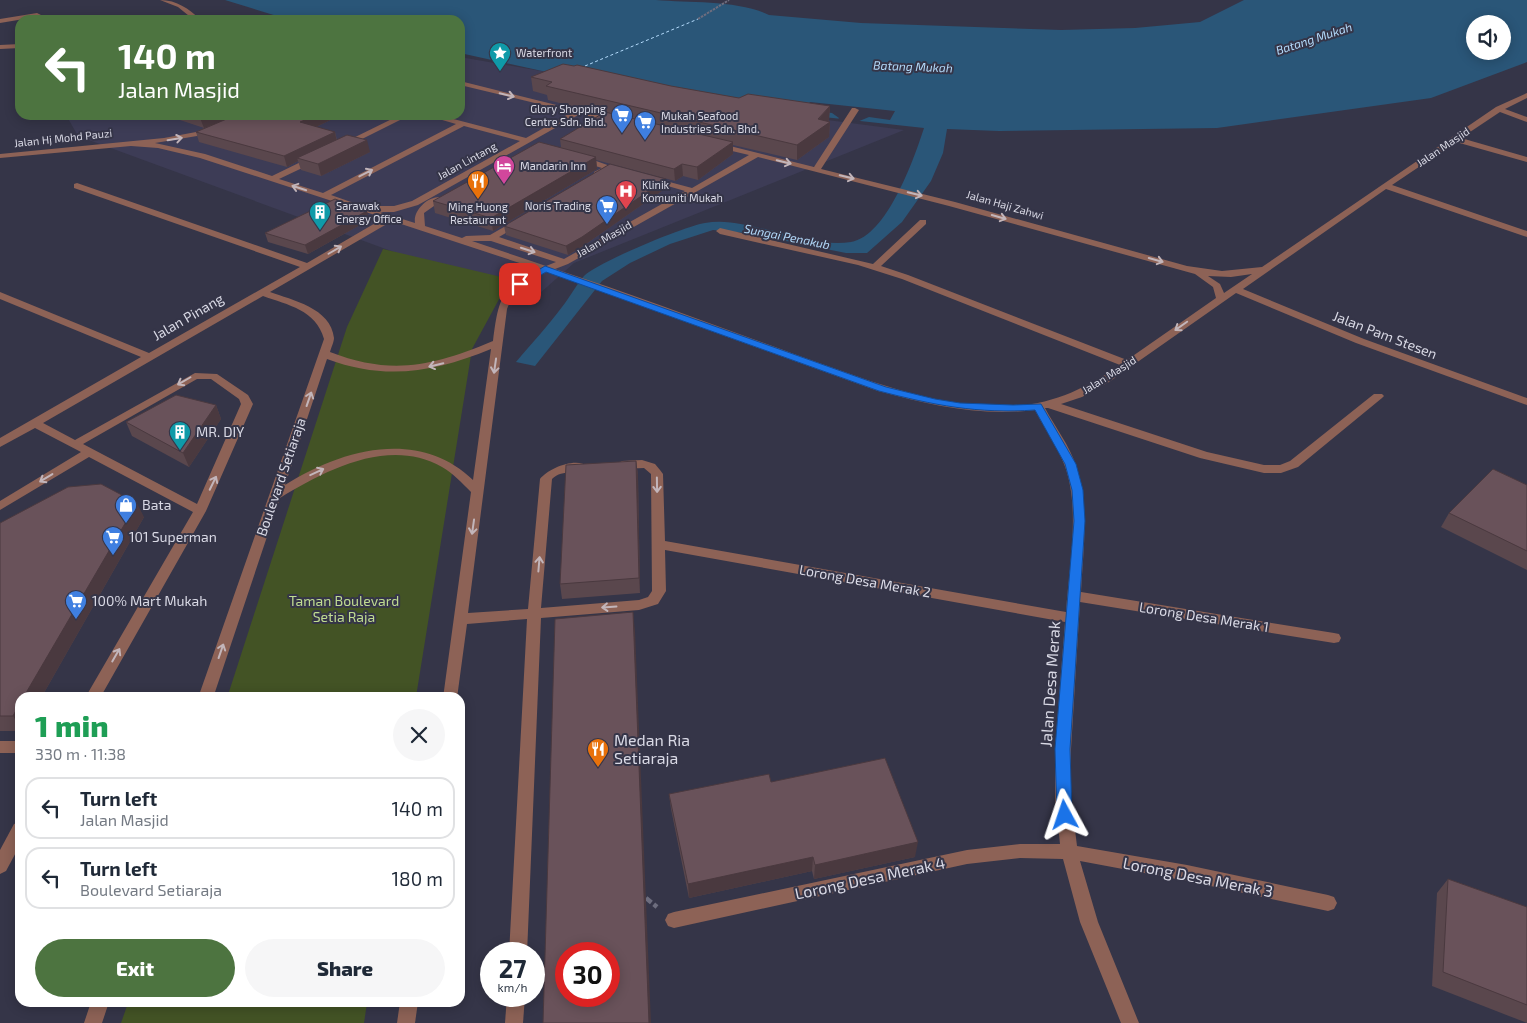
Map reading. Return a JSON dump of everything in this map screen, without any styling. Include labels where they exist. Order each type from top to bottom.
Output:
[{"type":"street","points":[[163,0],[180,6],[192,15]]},
{"type":"street","points":[[2,21],[15,19]]},
{"type":"street","points":[[0,47],[15,46]]},
{"type":"street","points":[[465,85],[621,122]]},
{"type":"street","name":"Jalan Masjid","points":[[545,268],[856,380],[908,396],[960,406],[1013,408],[1043,405],[1060,402],[1084,392],[1128,364],[1267,266],[1499,109],[1526,96]]},
{"type":"street","points":[[1499,109],[1527,120]]},
{"type":"street","points":[[816,170],[855,110]]},
{"type":"street","name":"Jalan Lintang","points":[[362,208],[394,209],[415,203],[578,112]]},
{"type":"street","name":"Jalan Lintang","points":[[421,228],[417,218],[418,213],[428,205],[587,114]]},
{"type":"street","points":[[339,147],[396,120]]},
{"type":"street","points":[[448,120],[526,140]]},
{"type":"street","points":[[323,196],[463,124]]},
{"type":"street","points":[[128,143],[178,139],[221,128],[204,136],[195,144],[195,150],[202,156]]},
{"type":"street","points":[[1456,139],[1527,160]]},
{"type":"street","points":[[128,143],[158,146],[202,156],[545,268]]},
{"type":"street","name":"Jalan Hj Mohd Pauzi","points":[[0,156],[128,143]]},
{"type":"street","name":"Jalan Haji Zahwi","points":[[710,144],[952,204],[1186,269],[1223,275],[1238,274],[1267,266]]},
{"type":"street","points":[[272,179],[322,155]]},
{"type":"street","name":"Jalan Masjid","points":[[545,268],[565,262],[756,155]]},
{"type":"street","points":[[575,157],[614,168],[593,177]]},
{"type":"street","points":[[636,174],[691,190]]},
{"type":"street","points":[[77,186],[307,266]]},
{"type":"street","points":[[1385,186],[1527,234]]},
{"type":"street","name":"Jalan Pinang","points":[[0,443],[391,218]]},
{"type":"street","points":[[492,238],[526,218]]},
{"type":"street","points":[[875,267],[923,222]]},
{"type":"street","points":[[720,231],[875,267],[949,293],[1128,364]]},
{"type":"street","points":[[456,239],[492,238],[565,262]]},
{"type":"street","points":[[451,692],[502,309],[507,296],[520,284],[545,268]]},
{"type":"street","name":"Jalan Haji Zahwi","points":[[1186,269],[1212,281],[1220,291],[1221,298]]},
{"type":"street","name":"Jalan Pam Stesen","points":[[1234,289],[1360,341],[1527,402]]},
{"type":"street","name":"Boulevard Setiaraja","points":[[207,692],[329,339],[326,326],[322,320],[310,312],[262,292]]},
{"type":"street","points":[[0,295],[149,357]]},
{"type":"street","points":[[324,354],[359,368],[394,371],[436,365],[473,353],[498,342]]},
{"type":"street","points":[[74,445],[189,378],[203,375],[213,376],[244,397],[247,404],[224,461],[200,511],[95,692]]},
{"type":"street","points":[[1043,405],[1204,455],[1264,469],[1281,469],[1294,464],[1378,396]]},
{"type":"street","name":"Jalan Desa Merak","points":[[1043,405],[1070,464],[1077,490],[1079,521],[1062,749],[1063,797],[1068,852],[1089,922],[1130,1023]]},
{"type":"street","points":[[34,423],[200,511]]},
{"type":"street","points":[[0,506],[88,452]]},
{"type":"street","points":[[275,496],[302,478],[349,459],[376,454],[401,453],[422,455],[443,462],[478,491]]},
{"type":"street","points":[[461,619],[639,605],[653,601],[659,592],[655,470],[652,467],[640,464],[612,466]]},
{"type":"street","points":[[519,942],[534,612],[546,479],[548,475],[558,470],[593,467]]},
{"type":"street","name":"Lorong Desa Merak 2","points":[[658,544],[1072,618]]},
{"type":"street","name":"Lorong Desa Merak 1","points":[[1074,596],[1334,638]]},
{"type":"street","points":[[0,747],[15,747]]},
{"type":"street","points":[[0,866],[15,838]]},
{"type":"street","name":"Lorong Desa Merak 4","points":[[674,920],[967,858],[1020,851],[1068,852]]},
{"type":"street","name":"Lorong Desa Merak 3","points":[[1068,852],[1187,873],[1328,903]]},
{"type":"street","points":[[92,1023],[98,1007]]},
{"type":"street","points":[[406,1023],[408,1007]]},
{"type":"street","points":[[514,1023],[515,1007]]},
{"type":"path","points":[[698,20],[729,0]]},
{"type":"shaded area","points":[[465,58],[541,71],[675,100],[904,130],[574,263],[530,302],[78,136],[69,120],[465,120]]},
{"type":"green space","name":"Taman Boulevard Setia Raja","points":[[383,249],[510,279],[472,349],[417,692],[229,692],[347,327]]},
{"type":"green space","points":[[126,1007],[366,1007],[364,1023],[121,1023]]},
{"type":"water","points":[[225,0],[656,0],[729,4],[757,10],[769,15],[861,23],[1061,30],[1135,28],[1200,22],[1244,0],[1527,0],[1527,62],[1431,98],[1217,128],[999,131],[947,129],[943,153],[931,181],[902,222],[867,253],[846,253],[746,233],[713,230],[670,244],[630,263],[602,281],[535,366],[516,362],[557,314],[584,276],[622,254],[661,238],[713,222],[743,224],[830,243],[851,242],[864,237],[876,226],[897,194],[906,176],[924,128],[679,101],[465,54],[465,15],[274,15]]},
{"type":"pier","points":[[810,102],[895,111],[890,120],[869,117],[857,122],[838,120],[839,118],[832,113],[805,110]]},
{"type":"building","points":[[563,64],[577,65],[671,86],[739,98],[748,94],[830,106],[818,119],[830,122],[797,145],[546,86],[552,82],[531,77]]},
{"type":"building","points":[[605,112],[733,142],[697,167],[682,164],[674,169],[560,139]]},
{"type":"building","points":[[224,120],[305,120],[300,122],[335,132],[284,156],[196,132]]},
{"type":"building","points":[[347,135],[367,140],[318,164],[297,158]]},
{"type":"building","points":[[539,142],[596,157],[491,218],[433,201]]},
{"type":"building","points":[[610,164],[666,179],[566,246],[504,226]]},
{"type":"building","points":[[335,199],[367,211],[305,245],[265,233]]},
{"type":"building","points":[[176,395],[216,405],[183,453],[126,422]]},
{"type":"building","points":[[636,461],[639,578],[560,584],[566,465]]},
{"type":"building","points":[[1493,469],[1527,485],[1527,551],[1449,513]]},
{"type":"building","points":[[101,484],[137,503],[27,692],[15,692],[15,712],[13,716],[0,716],[0,523],[68,487]]},
{"type":"building","name":"Medan Ria Setiaraja","points":[[633,612],[649,1023],[543,1023],[543,1007],[545,1007],[555,619]]},
{"type":"building","points":[[885,758],[918,842],[815,865],[813,857],[688,884],[669,794],[769,774],[771,782]]},
{"type":"building","points":[[1448,879],[1527,907],[1527,1005],[1443,972]]},
{"type":"ferry route","points":[[585,66],[698,19]]},
{"type":"place","name":"Waterfront","points":[[500,72]]},
{"type":"place","name":"Glory Shopping Centre Sdn. Bhd.","points":[[622,134]]},
{"type":"place","name":"Mukah Seafood Industries Sdn. Bhd.","points":[[645,141]]},
{"type":"place","name":"Mandarin Inn","points":[[504,185]]},
{"type":"place","name":"Ming Huong Restaurant","points":[[478,200]]},
{"type":"place","name":"Klinik Komuniti Mukah","points":[[626,210]]},
{"type":"place","name":"Noris Trading","points":[[607,225]]},
{"type":"place","name":"Sarawak Energy Office","points":[[320,231]]},
{"type":"place","name":"MR. DIY","points":[[180,451]]},
{"type":"place","name":"Bata","points":[[126,524]]},
{"type":"place","name":"101 Superman","points":[[113,556]]},
{"type":"place","name":"100% Mart Mukah","points":[[76,620]]},
{"type":"place","name":"Medan Ria Setiaraja","points":[[598,768]]},
{"type":"route","points":[[520,284],[545,268],[882,389],[960,406],[1013,408],[1038,406],[1070,464],[1077,490],[1079,521],[1062,749],[1065,815]]},
{"type":"water label","name":"Batang Mukah","points":[[1314,39]]},
{"type":"water label","name":"Batang Mukah","points":[[913,67]]},
{"type":"water label","name":"Sungai Penakub","points":[[787,237]]}]
